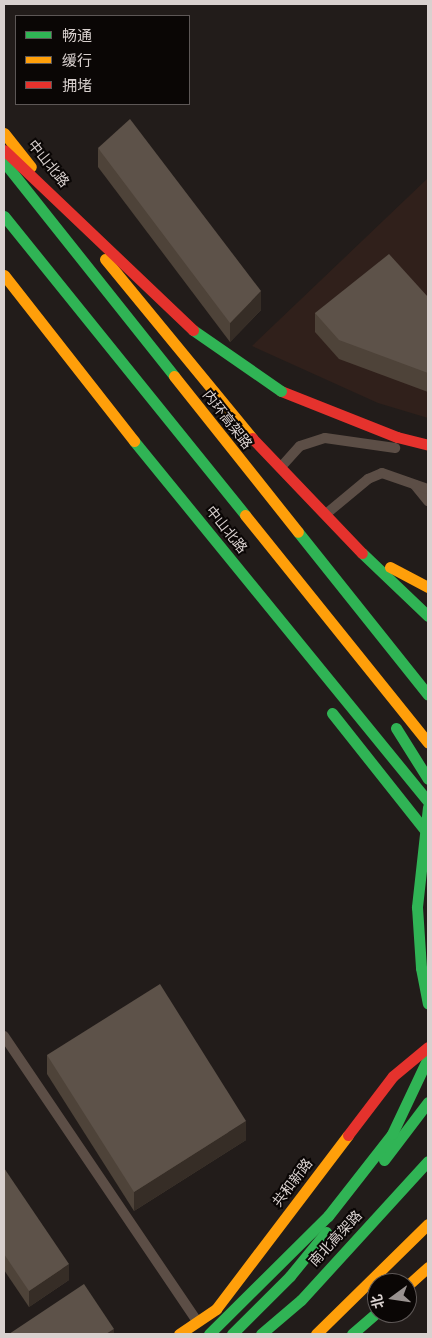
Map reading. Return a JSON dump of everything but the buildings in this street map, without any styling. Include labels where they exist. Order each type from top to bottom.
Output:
[{"type":"main road","name":"中山北路","points":[[4,133],[234,419],[361,552],[428,616]]},
{"type":"main road","points":[[4,150],[198,334],[281,391],[397,437],[428,445]]},
{"type":"main road","name":"内环高架路","points":[[4,162],[428,695]]},
{"type":"main road","points":[[4,216],[428,744]]},
{"type":"main road","name":"中山北路","points":[[4,275],[66,357],[428,802]]},
{"type":"main road","points":[[66,357],[106,426],[137,465]]},
{"type":"main road","points":[[164,415],[347,662]]},
{"type":"main road","points":[[361,552],[428,587]]},
{"type":"main road","points":[[325,704],[428,834]]},
{"type":"main road","points":[[388,718],[428,779]]},
{"type":"main road","points":[[428,807],[417,907],[422,968],[428,1003]]},
{"type":"main road","name":"共和新路","points":[[179,1334],[216,1309],[392,1076],[428,1047]]},
{"type":"main road","points":[[209,1334],[328,1216],[392,1134],[428,1058]]},
{"type":"main road","points":[[232,1334],[290,1276],[412,1126],[428,1102]]},
{"type":"main road","name":"南北高架路","points":[[262,1334],[301,1300],[428,1161]]},
{"type":"main road","points":[[316,1334],[428,1224]]},
{"type":"main road","points":[[417,1277],[428,1267]]},
{"type":"main road","points":[[216,1309],[290,1276]]},
{"type":"main road","points":[[352,1334],[367,1321]]},
{"type":"lane","points":[[280,467],[300,446],[325,438],[428,455]]},
{"type":"lane","points":[[325,514],[368,479],[382,472],[428,489]]},
{"type":"lane","points":[[414,484],[428,483]]},
{"type":"lane","points":[[414,484],[428,501]]},
{"type":"lane","points":[[4,1036],[197,1322]]},
{"type":"shaded area","points":[[428,178],[428,418],[378,403],[252,346]]},
{"type":"traffic: fast","points":[[4,162],[174,376]]},
{"type":"traffic: fast","points":[[4,216],[245,515]]},
{"type":"traffic: fast","points":[[193,330],[281,391]]},
{"type":"traffic: fast","points":[[134,441],[428,802]]},
{"type":"traffic: fast","points":[[298,532],[428,695]]},
{"type":"traffic: fast","points":[[362,553],[428,616]]},
{"type":"traffic: fast","points":[[332,713],[428,834]]},
{"type":"traffic: fast","points":[[396,728],[428,779]]},
{"type":"traffic: fast","points":[[428,807],[417,907],[421,968],[428,1003]]},
{"type":"traffic: fast","points":[[328,1216],[392,1134],[428,1058]]},
{"type":"traffic: fast","points":[[384,1160],[428,1102]]},
{"type":"traffic: fast","points":[[261,1334],[301,1300],[428,1161]]},
{"type":"traffic: fast","points":[[209,1334],[328,1216]]},
{"type":"traffic: fast","points":[[232,1334],[290,1276],[326,1232]]},
{"type":"traffic: fast","points":[[352,1334],[367,1321]]},
{"type":"traffic: slow","points":[[4,133],[31,167]]},
{"type":"traffic: slow","points":[[105,259],[252,438]]},
{"type":"traffic: slow","points":[[4,275],[134,441]]},
{"type":"traffic: slow","points":[[174,376],[298,532]]},
{"type":"traffic: slow","points":[[245,515],[428,743]]},
{"type":"traffic: slow","points":[[390,567],[428,587]]},
{"type":"traffic: slow","points":[[179,1334],[216,1309],[348,1135]]},
{"type":"traffic: slow","points":[[316,1334],[428,1224]]},
{"type":"traffic: slow","points":[[417,1277],[428,1267]]},
{"type":"traffic: jam","points":[[4,150],[193,330]]},
{"type":"traffic: jam","points":[[281,391],[397,437],[428,445]]},
{"type":"traffic: jam","points":[[252,438],[362,553]]},
{"type":"traffic: jam","points":[[348,1135],[393,1076],[428,1047]]}]
